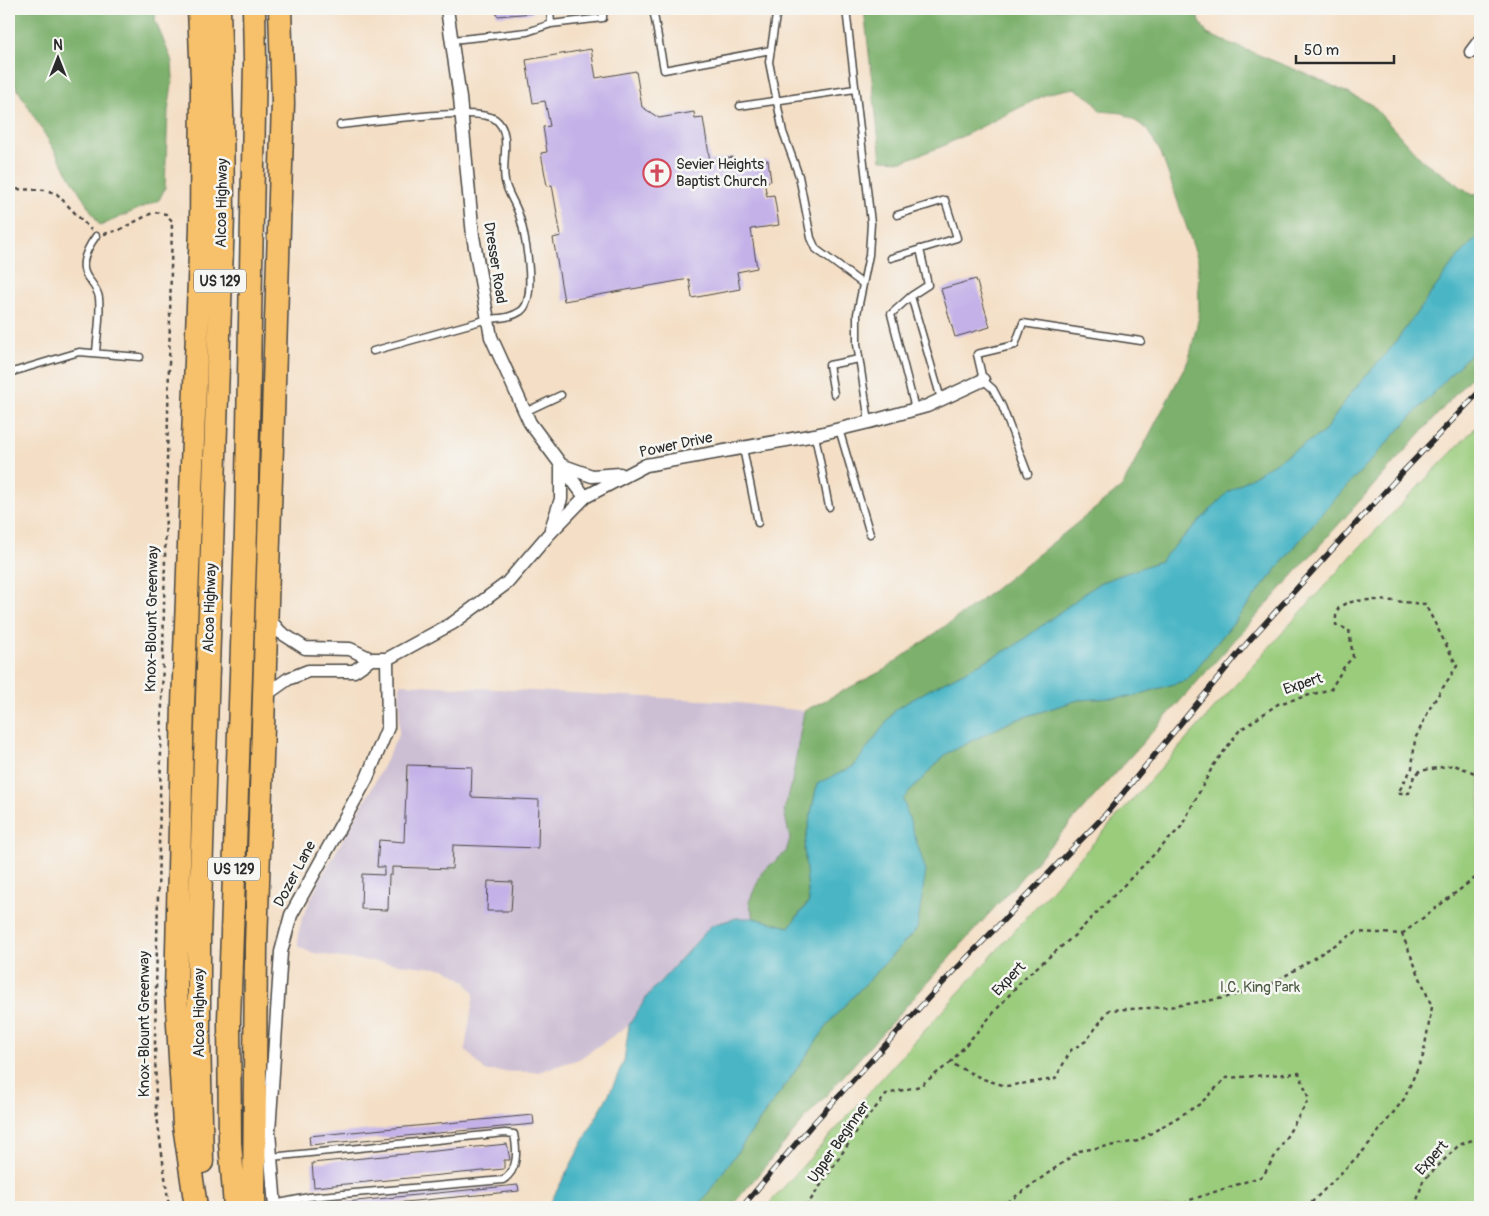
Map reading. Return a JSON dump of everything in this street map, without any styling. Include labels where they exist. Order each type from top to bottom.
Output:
[{"type":"highway","points":[[196,1207],[184,1125],[176,991],[183,704],[201,227],[202,79],[199,9]]},
{"type":"highway","name":"Alcoa Highway","points":[[206,1207],[200,1118],[199,948],[222,216],[222,111],[219,9]]},
{"type":"highway","name":"Alcoa Highway","points":[[234,1207],[230,1142],[229,1020],[247,521],[255,71],[254,9]]},
{"type":"highway","points":[[268,1206],[256,945],[284,103],[280,9]]},
{"type":"street","name":"Dresser Road","points":[[447,9],[461,114],[473,236],[491,337],[530,423],[585,497]]},
{"type":"street","points":[[1471,52],[1480,40]]},
{"type":"street","name":"Power Drive","points":[[266,616],[280,632],[305,648],[350,649],[372,659],[387,659],[453,623],[507,583],[549,534],[585,497],[646,465],[815,435],[869,422],[915,409],[983,380]]},
{"type":"street","points":[[549,534],[561,498],[561,465],[580,473],[602,477],[635,471]]},
{"type":"street","name":"Power Drive","points":[[264,696],[288,678],[308,671],[354,671],[372,659]]},
{"type":"street","name":"Dozer Lane","points":[[268,1206],[269,1132],[281,952],[291,915],[367,778],[388,727],[387,659]]},
{"type":"lane","points":[[550,9],[551,24]]},
{"type":"lane","points":[[452,40],[527,32],[551,24],[604,18],[603,9]]},
{"type":"lane","points":[[653,9],[664,70],[771,50]]},
{"type":"lane","points":[[777,9],[769,62],[783,132],[799,176],[813,244],[816,249],[863,284]]},
{"type":"lane","points":[[846,9],[871,223],[869,254],[857,314],[859,359],[869,422]]},
{"type":"lane","points":[[740,106],[855,89]]},
{"type":"lane","points":[[340,125],[461,114],[487,116],[495,119],[502,127],[505,135],[505,180],[518,213],[530,279],[528,299],[522,310],[507,318],[488,319],[373,351]]},
{"type":"lane","points":[[891,258],[957,238],[945,200],[897,215]]},
{"type":"lane","points":[[96,236],[88,248],[84,265],[85,274],[95,286],[98,297],[96,353]]},
{"type":"lane","points":[[915,409],[891,314],[911,296],[928,286],[920,249]]},
{"type":"lane","points":[[911,296],[941,399]]},
{"type":"lane","points":[[1028,474],[1002,406],[993,389],[983,380],[977,354],[1015,345],[1023,323],[1141,340]]},
{"type":"lane","points":[[9,373],[79,352],[140,358]]},
{"type":"lane","points":[[834,394],[829,365],[859,359]]},
{"type":"lane","points":[[525,412],[561,395]]},
{"type":"lane","points":[[839,429],[870,534]]},
{"type":"lane","points":[[815,435],[829,508]]},
{"type":"lane","points":[[743,448],[758,523]]},
{"type":"lane","points":[[268,1206],[309,1197],[503,1180],[513,1169],[516,1145],[514,1134],[505,1134],[270,1158]]},
{"type":"path","points":[[9,189],[46,190],[57,194],[96,236]]},
{"type":"path","name":"Knox-Blount Greenway","points":[[96,236],[119,230],[154,212],[166,214],[172,221],[155,1020],[156,1109],[169,1207]]},
{"type":"path","name":"Expert","points":[[950,1063],[1023,979],[1075,935],[1181,826],[1213,766],[1239,731],[1278,704],[1331,689],[1344,667],[1353,657],[1349,630],[1336,625],[1336,616],[1340,607],[1350,602],[1369,601],[1425,604],[1457,666],[1431,706],[1415,740],[1412,768],[1398,793],[1409,793],[1414,776],[1420,771],[1454,764],[1480,774]]},
{"type":"path","points":[[950,1063],[983,1079],[1006,1086],[1034,1080],[1055,1079],[1071,1050],[1086,1041],[1109,1010],[1168,1007],[1224,998],[1272,984],[1356,932],[1402,934],[1475,878],[1480,866]]},
{"type":"path","points":[[1307,1207],[1364,1150],[1404,1099],[1423,1056],[1432,1006],[1402,934]]},
{"type":"path","name":"Upper Beginner","points":[[806,1207],[861,1125],[887,1094],[920,1086],[950,1063]]},
{"type":"path","points":[[1001,1207],[1079,1151],[1138,1141],[1200,1104],[1226,1078],[1299,1073],[1309,1099],[1263,1176],[1190,1200],[1180,1207]]},
{"type":"path","name":"Expert","points":[[1415,1207],[1423,1181],[1459,1145],[1480,1137]]},
{"type":"shaded area","points":[[400,684],[721,701],[804,711],[791,787],[784,810],[790,839],[786,852],[762,873],[749,902],[754,918],[737,918],[712,925],[648,995],[629,1025],[579,1059],[538,1072],[485,1071],[465,1049],[474,994],[465,981],[446,969],[342,958],[309,952],[298,946],[298,935],[302,919],[318,883],[370,792],[399,734]]},
{"type":"green space","points":[[9,9],[156,9],[155,20],[172,61],[173,78],[168,111],[165,188],[159,200],[100,226],[9,75]]},
{"type":"green space","points":[[864,9],[1193,9],[1207,34],[1316,78],[1371,104],[1422,160],[1473,195],[1480,194],[1480,234],[1454,262],[1391,348],[1351,393],[1324,432],[1228,492],[1160,561],[1099,583],[1013,647],[934,687],[896,709],[854,766],[817,784],[804,848],[809,901],[789,927],[754,918],[749,902],[762,872],[786,852],[790,839],[784,810],[791,787],[804,711],[884,670],[980,601],[1122,487],[1189,359],[1199,316],[1198,260],[1161,153],[1146,128],[1123,113],[1100,111],[1093,100],[1074,88],[1049,93],[943,146],[903,161],[881,160]]},
{"type":"green space","points":[[1480,343],[1480,367],[803,1121],[731,1207],[698,1207],[833,1018],[917,929],[910,824],[902,799],[946,754],[1012,721],[1078,700],[1130,697],[1187,680],[1322,513]]},
{"type":"green space","name":"I.C. King Park","points":[[1480,423],[1480,1207],[766,1207],[1355,552]]},
{"type":"water","points":[[1480,234],[1480,343],[1322,513],[1187,680],[1130,697],[1078,700],[1012,721],[946,754],[903,799],[926,871],[917,929],[833,1018],[698,1207],[548,1207],[612,1088],[624,1061],[629,1025],[648,995],[712,925],[737,918],[754,918],[789,927],[809,902],[804,848],[817,784],[854,766],[896,709],[934,687],[1013,647],[1099,583],[1160,561],[1228,492],[1324,432],[1351,393],[1391,348],[1454,262]]},
{"type":"building","points":[[496,9],[532,9],[533,13],[497,16]]},
{"type":"building","name":"Sevier Heights Baptist Church","points":[[591,49],[596,78],[636,71],[642,107],[659,118],[694,112],[695,119],[703,118],[710,161],[733,157],[735,166],[768,160],[771,181],[764,182],[767,196],[774,195],[779,225],[751,229],[757,268],[737,272],[740,289],[692,298],[689,279],[564,301],[553,238],[561,236],[552,185],[547,186],[541,153],[547,152],[543,127],[550,126],[545,101],[533,103],[526,60]]},
{"type":"building","points":[[976,279],[990,327],[955,337],[941,289]]},
{"type":"building","points":[[407,765],[472,767],[471,797],[539,800],[538,848],[453,845],[452,869],[392,867],[392,875],[389,875],[388,910],[361,909],[362,874],[384,875],[384,867],[377,867],[379,840],[404,842]]},
{"type":"building","points":[[488,881],[513,882],[511,911],[487,911]]},
{"type":"building","points":[[533,1115],[534,1124],[310,1145],[309,1136]]},
{"type":"building","points":[[507,1144],[510,1160],[504,1160],[504,1169],[314,1187],[312,1163]]},
{"type":"building","points":[[518,1185],[519,1191],[352,1207],[316,1207],[316,1205]]},
{"type":"railway","points":[[742,1207],[810,1127],[934,992],[1105,815],[1248,642],[1400,475],[1480,391]]},
{"type":"place","name":"Sevier Heights Baptist Church","points":[[657,173]]}]
